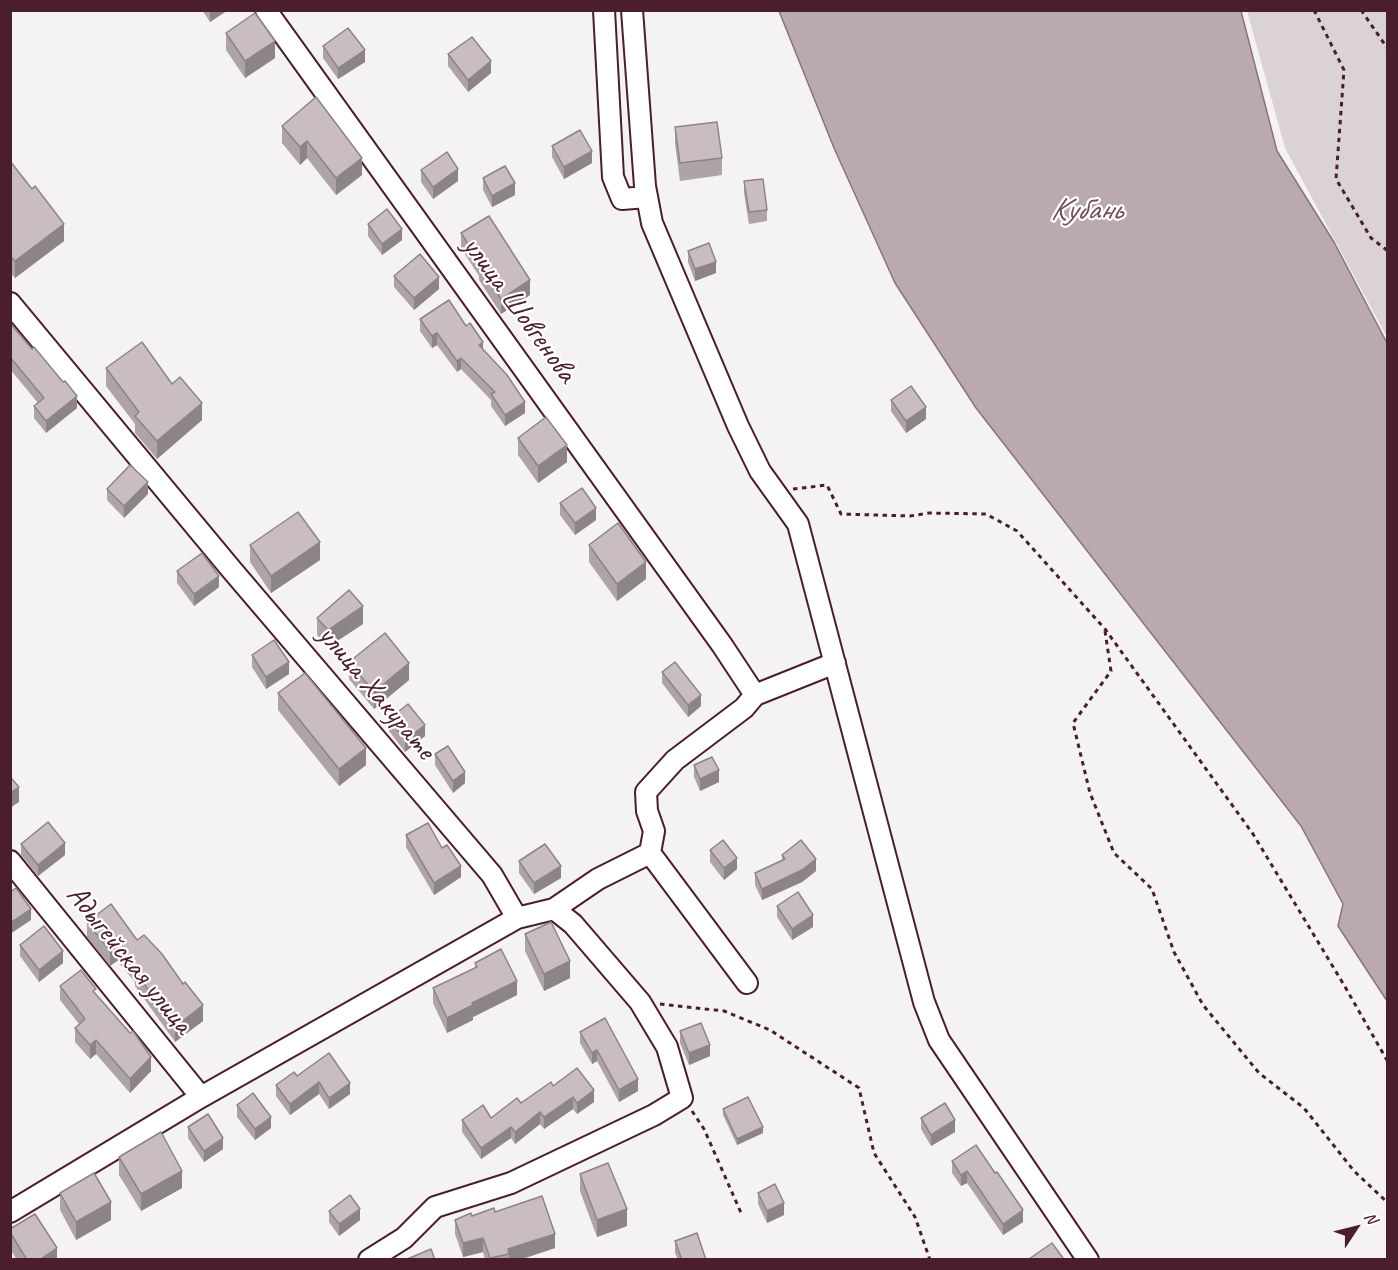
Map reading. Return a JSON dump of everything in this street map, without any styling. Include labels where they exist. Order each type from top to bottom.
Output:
[{"type":"street","name":"улица Шовгенова","points":[[266,10],[722,645],[754,695]]},
{"type":"street","points":[[604,10],[613,177],[622,199],[647,197]]},
{"type":"street","points":[[632,10],[647,197],[652,223],[738,426],[760,471],[798,524],[924,1002],[939,1040],[1088,1260]]},
{"type":"street","name":"улица Хакурате","points":[[10,303],[231,570],[492,875],[517,918]]},
{"type":"street","points":[[747,983],[650,853],[654,831],[647,811],[646,792],[675,760],[744,708],[754,695],[835,663]]},
{"type":"street","points":[[10,1212],[201,1097],[517,918],[554,909],[597,879],[650,853]]},
{"type":"street","name":"Адыгейская улица","points":[[10,861],[201,1097]]},
{"type":"street","points":[[369,1260],[404,1238],[435,1207],[511,1183],[654,1115],[682,1098],[666,1047],[640,1002],[573,924],[554,909]]},
{"type":"path","points":[[1314,10],[1344,70],[1336,179],[1371,238],[1388,251]]},
{"type":"path","points":[[1361,10],[1388,49]]},
{"type":"path","points":[[776,491],[827,485],[841,514],[910,516],[929,513],[986,514],[1017,531],[1105,629],[1253,834],[1388,1062]]},
{"type":"path","points":[[1105,629],[1111,671],[1073,723],[1090,793],[1114,853],[1152,889],[1173,952],[1203,1005],[1259,1073],[1304,1108],[1354,1171],[1388,1203]]},
{"type":"path","points":[[640,1002],[724,1011],[770,1030],[860,1088],[874,1153],[915,1217],[930,1260]]},
{"type":"path","points":[[682,1098],[704,1129],[742,1215]]},
{"type":"shaded area","points":[[1247,11],[1387,11],[1387,337],[1285,148]]},
{"type":"water","name":"Кубань","points":[[779,11],[1241,11],[1277,151],[1334,242],[1387,343],[1387,1001],[1338,926],[1343,904],[1301,826],[976,408],[895,283],[834,148]]},
{"type":"building","points":[[255,13],[275,41],[245,61],[226,33]]},
{"type":"building","points":[[348,28],[365,50],[338,68],[323,46]]},
{"type":"building","points":[[472,37],[491,61],[468,80],[448,54]]},
{"type":"building","points":[[316,97],[362,158],[336,178],[307,141],[300,147],[282,126]]},
{"type":"building","points":[[717,122],[722,158],[680,163],[675,127]]},
{"type":"building","points":[[580,130],[592,151],[564,167],[552,146]]},
{"type":"building","points":[[447,152],[458,169],[433,187],[421,170]]},
{"type":"building","points":[[10,161],[32,189],[35,186],[64,224],[15,261],[10,256]]},
{"type":"building","points":[[505,166],[515,183],[492,196],[483,178]]},
{"type":"building","points":[[763,179],[767,210],[749,212],[744,181]]},
{"type":"building","points":[[387,209],[402,229],[382,244],[368,224]]},
{"type":"building","points":[[489,216],[530,280],[501,299],[461,233]]},
{"type":"building","points":[[709,243],[716,262],[695,269],[688,251]]},
{"type":"building","points":[[420,254],[439,277],[414,298],[394,276]]},
{"type":"building","points":[[449,300],[466,326],[470,323],[483,342],[479,345],[507,375],[525,402],[505,415],[491,394],[495,392],[461,358],[457,361],[437,333],[432,336],[420,319]]},
{"type":"building","points":[[10,323],[77,396],[46,421],[34,406],[44,398],[10,357]]},
{"type":"building","points":[[142,342],[172,384],[180,377],[202,403],[157,441],[135,416],[139,412],[106,368]]},
{"type":"building","points":[[911,386],[926,407],[906,421],[891,400]]},
{"type":"building","points":[[546,417],[567,445],[538,466],[518,438]]},
{"type":"building","points":[[130,465],[148,482],[124,506],[107,489]]},
{"type":"building","points":[[582,488],[596,508],[575,523],[560,503]]},
{"type":"building","points":[[298,512],[320,542],[271,576],[250,545]]},
{"type":"building","points":[[618,523],[646,562],[617,584],[589,545]]},
{"type":"building","points":[[202,553],[219,576],[194,594],[177,571]]},
{"type":"building","points":[[349,590],[363,606],[328,630],[317,618]]},
{"type":"building","points":[[385,633],[409,663],[374,692],[349,662]]},
{"type":"building","points":[[274,640],[289,662],[266,677],[252,655]]},
{"type":"building","points":[[675,662],[701,695],[688,705],[662,672]]},
{"type":"building","points":[[305,673],[366,748],[339,769],[278,693]]},
{"type":"building","points":[[408,704],[425,725],[405,740],[389,719]]},
{"type":"building","points":[[448,746],[465,772],[453,781],[435,754]]},
{"type":"building","points":[[712,757],[719,770],[700,779],[694,765]]},
{"type":"building","points":[[10,777],[19,787],[10,793]]},
{"type":"building","points":[[48,822],[65,843],[38,865],[21,844]]},
{"type":"building","points":[[428,823],[442,848],[447,845],[461,866],[434,883],[406,835]]},
{"type":"building","points":[[723,840],[737,858],[724,868],[710,850]]},
{"type":"building","points":[[801,840],[816,859],[802,870],[762,889],[755,873],[785,859],[782,855]]},
{"type":"building","points":[[545,844],[561,866],[534,883],[519,861]]},
{"type":"building","points":[[16,888],[31,909],[10,923],[10,892]]},
{"type":"building","points":[[798,892],[813,915],[792,929],[777,906]]},
{"type":"building","points":[[111,904],[137,940],[144,935],[203,1005],[175,1027],[135,971],[137,970],[117,945],[110,951],[87,922]]},
{"type":"building","points":[[551,922],[570,961],[544,974],[525,934]]},
{"type":"building","points":[[44,926],[63,951],[39,970],[20,945]]},
{"type":"building","points":[[501,949],[517,981],[447,1018],[433,988],[477,967],[475,963]]},
{"type":"building","points":[[81,970],[96,989],[93,991],[130,1033],[133,1031],[151,1057],[130,1079],[96,1040],[90,1045],[75,1028],[85,1019],[60,986]]},
{"type":"building","points":[[605,1018],[638,1079],[619,1090],[597,1050],[592,1053],[580,1032]]},
{"type":"building","points":[[701,1023],[710,1045],[689,1053],[680,1031]]},
{"type":"building","points":[[329,1053],[350,1083],[329,1098],[319,1082],[290,1104],[276,1085],[294,1072],[297,1076]]},
{"type":"building","points":[[577,1068],[594,1090],[577,1103],[573,1097],[544,1117],[540,1112],[515,1132],[511,1127],[481,1148],[462,1120],[483,1105],[491,1118],[517,1098],[521,1103],[551,1082],[553,1086]]},
{"type":"building","points":[[253,1093],[271,1117],[255,1129],[237,1105]]},
{"type":"building","points":[[748,1097],[763,1127],[737,1139],[723,1109]]},
{"type":"building","points":[[945,1103],[955,1120],[931,1135],[921,1118]]},
{"type":"building","points":[[208,1114],[223,1138],[204,1151],[188,1127]]},
{"type":"building","points":[[161,1132],[182,1171],[141,1194],[119,1157]]},
{"type":"building","points":[[976,1145],[1023,1210],[1003,1224],[967,1171],[961,1175],[952,1161]]},
{"type":"building","points":[[608,1163],[627,1209],[597,1220],[580,1174]]},
{"type":"building","points":[[94,1173],[111,1202],[76,1222],[60,1193]]},
{"type":"building","points":[[775,1184],[784,1203],[767,1211],[758,1193]]},
{"type":"building","points":[[350,1195],[360,1209],[339,1224],[329,1211]]},
{"type":"building","points":[[542,1196],[555,1234],[508,1249],[509,1254],[490,1258],[483,1238],[463,1243],[455,1220],[471,1213],[472,1216],[494,1208],[495,1212]]},
{"type":"building","points":[[35,1214],[57,1248],[39,1260],[27,1260],[10,1229]]},
{"type":"building","points":[[697,1233],[706,1260],[682,1260],[675,1241]]},
{"type":"building","points":[[1052,1243],[1063,1258],[1060,1260],[1029,1259]]},
{"type":"building","points":[[431,1249],[435,1260],[405,1260]]}]
